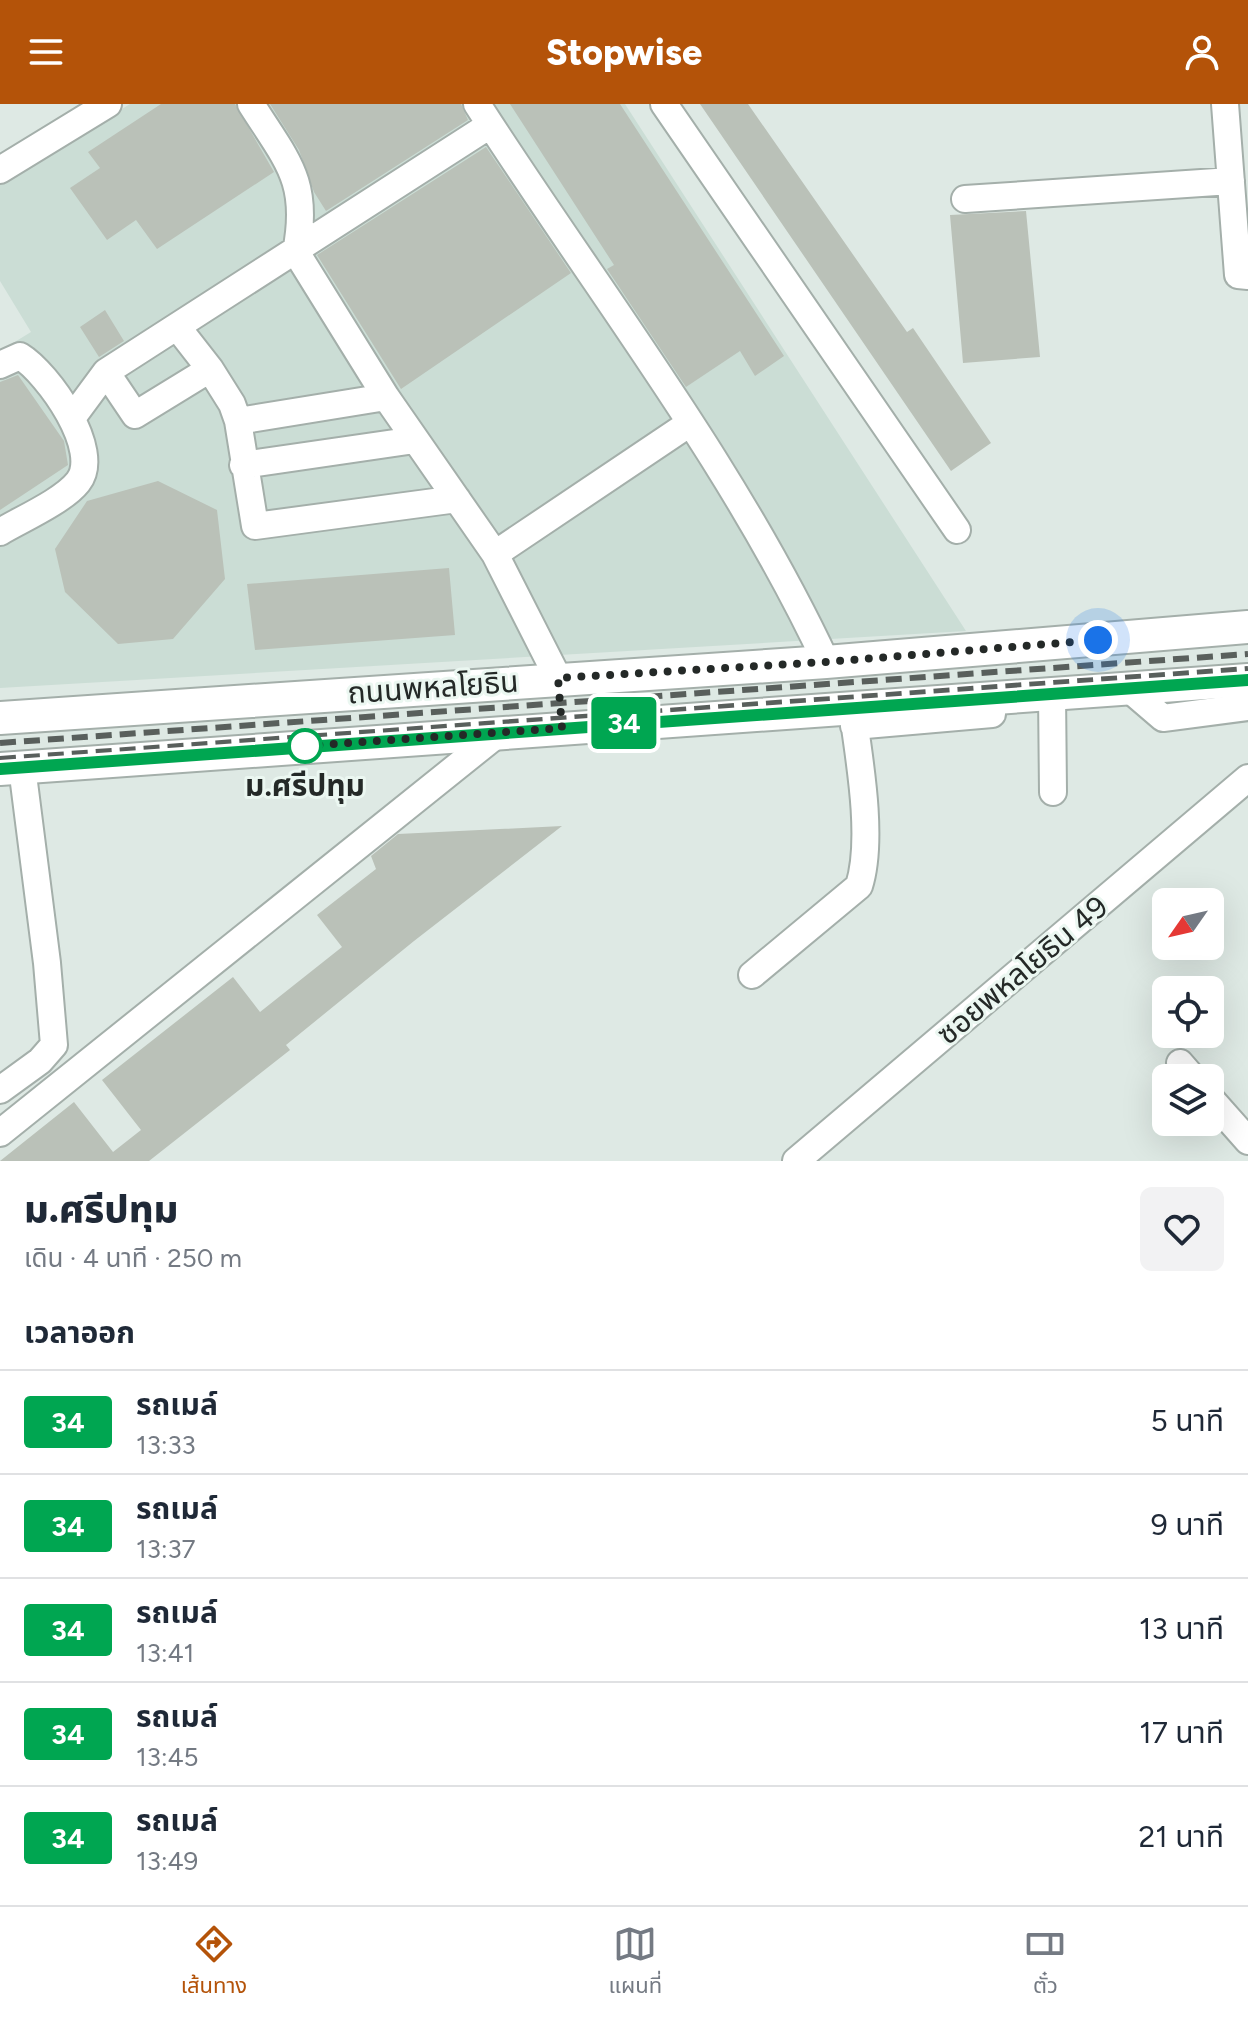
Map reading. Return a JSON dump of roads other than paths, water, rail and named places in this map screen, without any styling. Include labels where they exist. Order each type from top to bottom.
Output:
[{"type":"main road","name":"ถนนพหลโยธิน","points":[[0,718],[826,662],[1248,627]]},
{"type":"main road","points":[[558,678],[562,728]]},
{"type":"main road","name":"ถนนพหลโยธิน","points":[[11,768],[562,728],[853,717],[1052,700],[1128,688],[1248,680]]},
{"type":"street","points":[[0,170],[108,104]]},
{"type":"street","points":[[251,104],[298,183],[301,226],[296,252],[386,397],[495,554],[558,678]]},
{"type":"street","points":[[664,104],[957,530]]},
{"type":"street","points":[[1225,104],[1238,275],[1248,276]]},
{"type":"street","points":[[72,418],[106,372],[296,252],[484,114],[768,546],[826,662]]},
{"type":"street","points":[[965,199],[1231,181]]},
{"type":"street","points":[[178,328],[229,398],[238,421],[255,526],[457,499]]},
{"type":"street","points":[[0,365],[15,357],[29,361],[72,418],[85,459],[81,478],[69,490],[0,532]]},
{"type":"street","points":[[106,372],[135,415],[210,369]]},
{"type":"street","points":[[238,421],[386,397]]},
{"type":"street","points":[[495,554],[690,423]]},
{"type":"street","points":[[243,465],[415,440]]},
{"type":"street","points":[[1128,688],[1163,718],[1248,707]]},
{"type":"street","points":[[1052,700],[1053,792]]},
{"type":"street","points":[[752,975],[859,886],[866,865],[853,717]]},
{"type":"street","points":[[0,1133],[500,732]]},
{"type":"street","points":[[0,1090],[40,1061],[54,1045],[47,963],[11,768]]},
{"type":"street","name":"ซอยพหลโยธิน 49","points":[[796,1161],[1248,778]]},
{"type":"street","points":[[1224,1114],[1248,1141]]},
{"type":"railway","points":[[0,743],[1248,654]]},
{"type":"railway","points":[[0,759],[1248,669]]},
{"type":"place","name":"ม.ศรีปทุม","points":[[305,746]]}]
